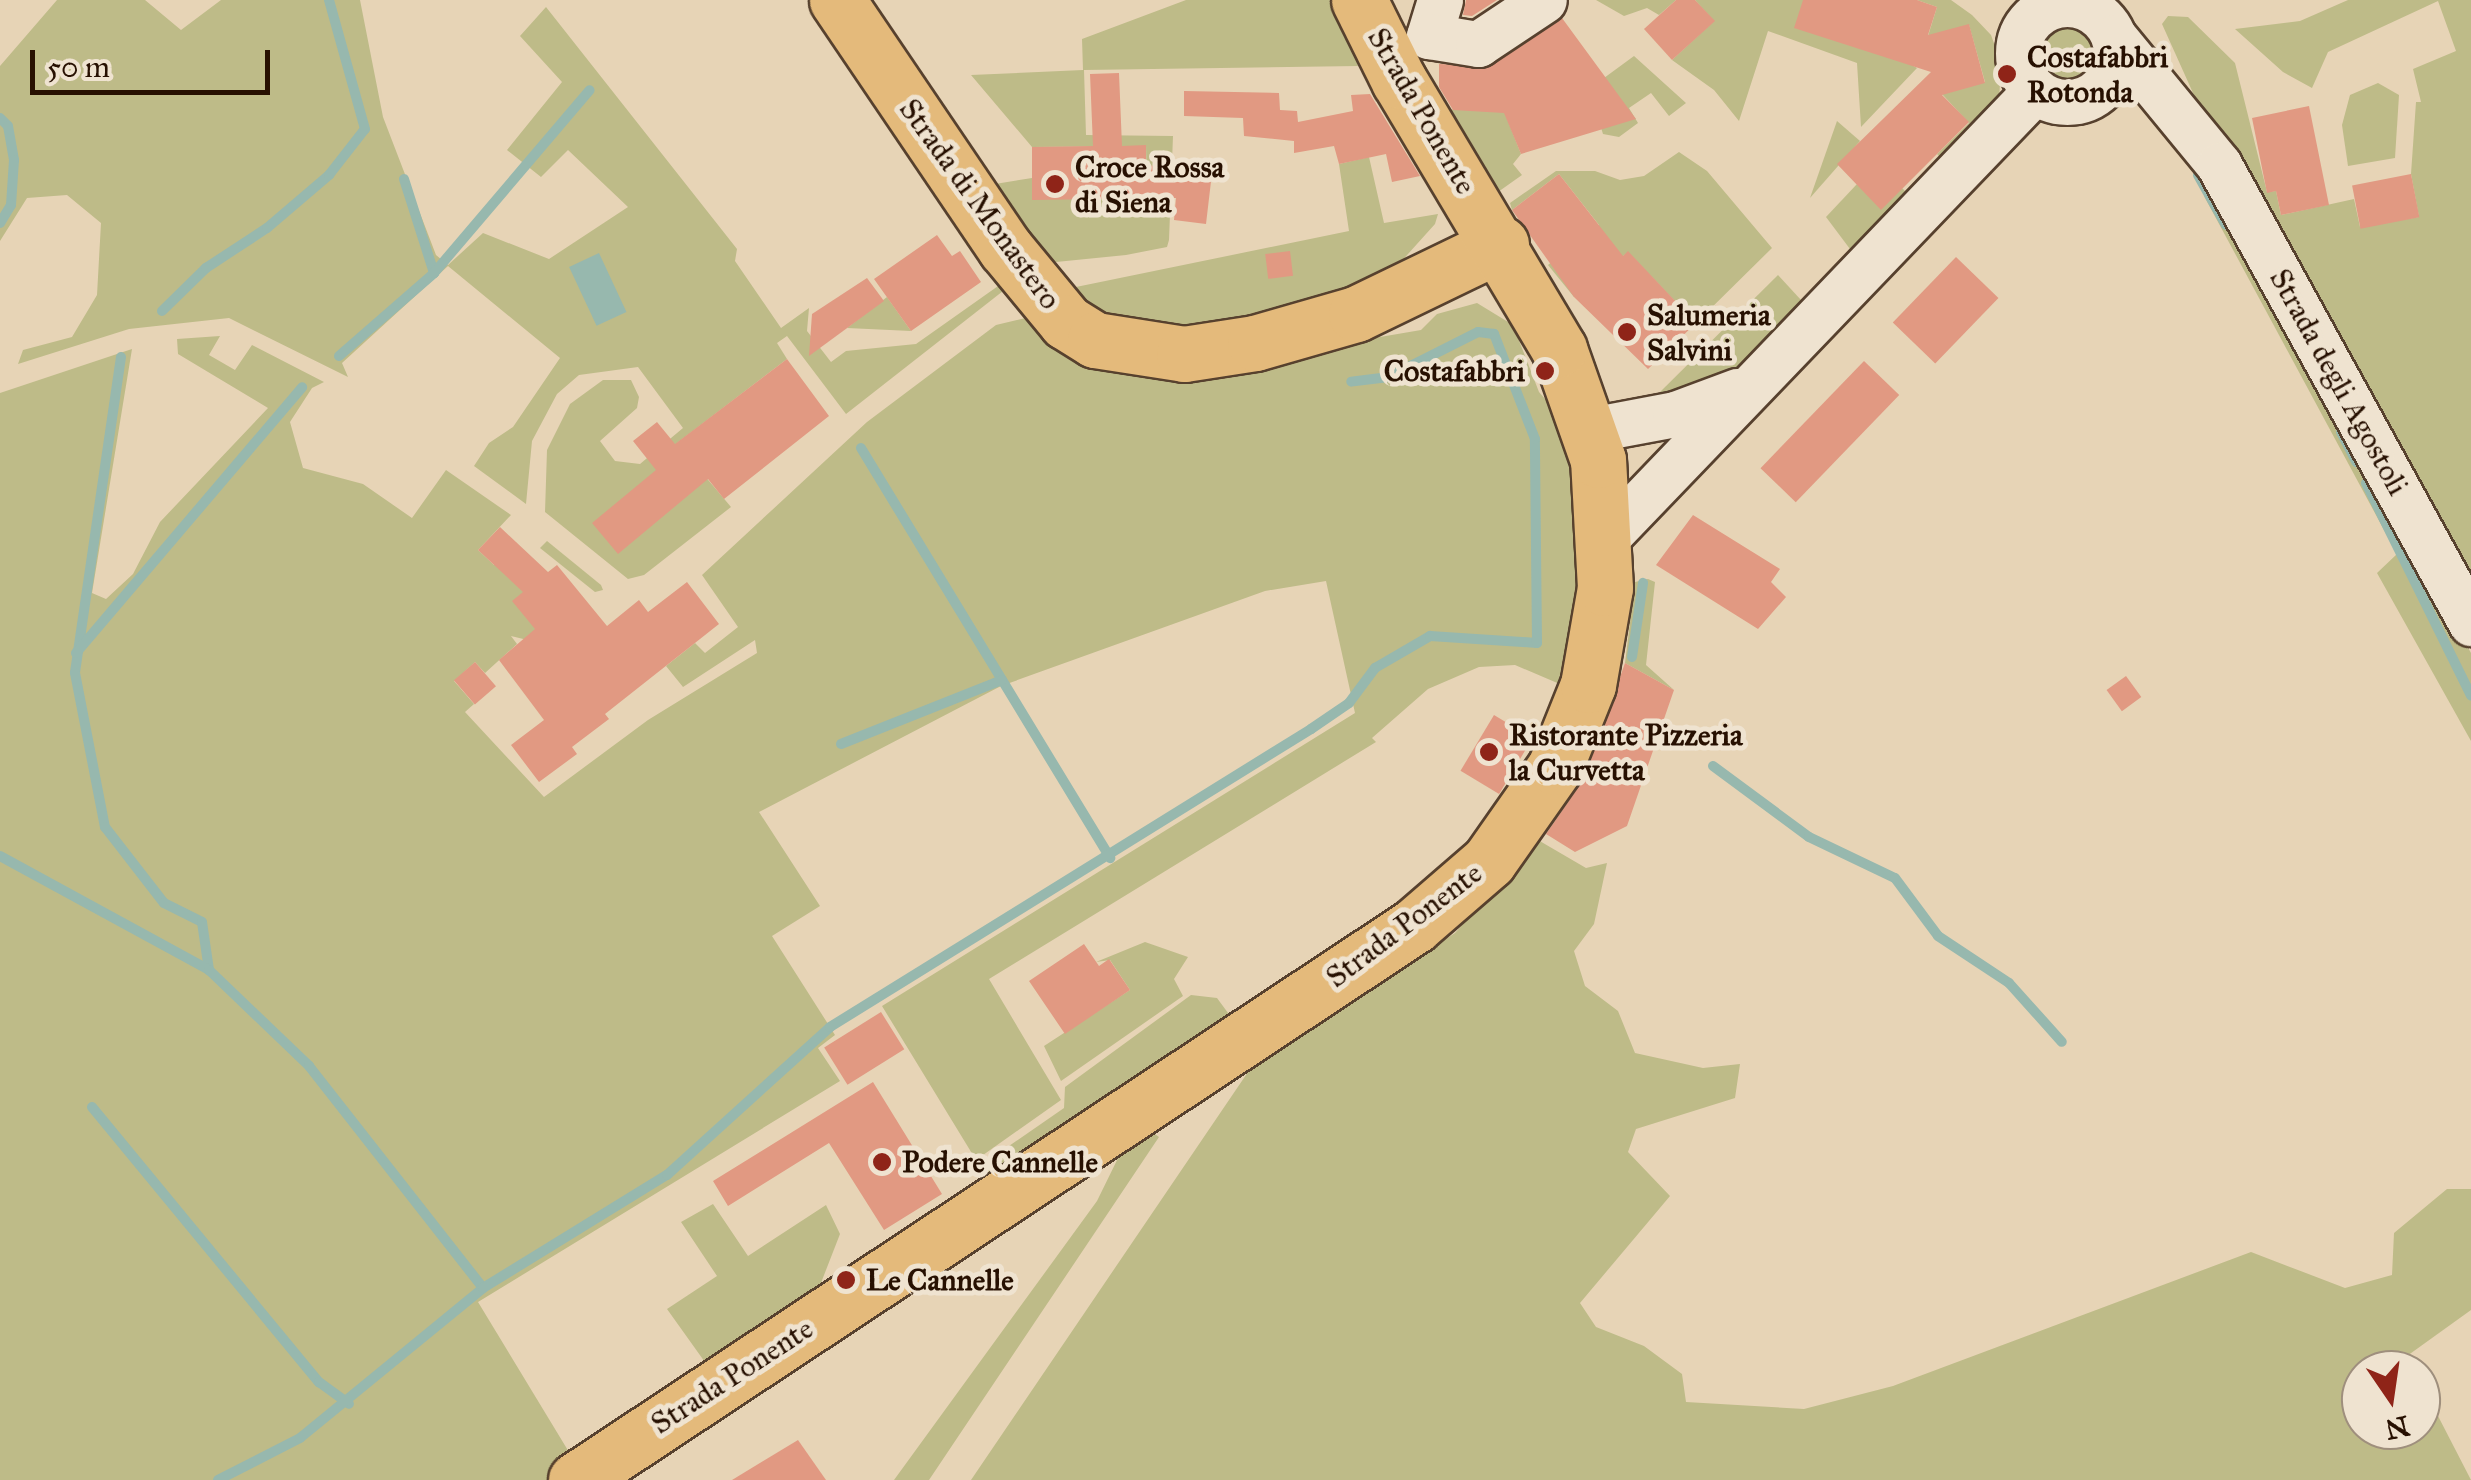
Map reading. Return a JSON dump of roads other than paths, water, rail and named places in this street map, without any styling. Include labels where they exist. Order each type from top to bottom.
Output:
[{"type":"main road","name":"Strada di Monastero","points":[[837,0],[1005,248],[1066,322],[1095,340],[1184,354],[1255,343],[1356,314],[1501,244]]},
{"type":"main road","name":"Strada Ponente","points":[[576,1480],[1380,949],[1466,884],[1531,808],[1572,730],[1592,665],[1607,537],[1590,430],[1559,349],[1501,244],[1400,82],[1360,0]]},
{"type":"street","points":[[1440,0],[1429,36],[1478,44],[1544,0]]},
{"type":"street","name":"Strada degli Agostoli","points":[[2035,91],[2019,63],[2023,9],[2058,5],[2086,8],[2204,143],[2471,623]]},
{"type":"street","points":[[2094,95],[2114,69],[2114,38]]},
{"type":"street","points":[[1607,537],[2035,91],[2058,102],[2094,95],[2134,107],[2204,143]]},
{"type":"street","points":[[1590,430],[1675,414],[1757,380]]},
{"type":"water","points":[[599,253],[626,312],[597,326],[569,267]]},
{"type":"waterway","points":[[162,311],[206,268],[267,228],[329,175],[365,129],[329,0]]},
{"type":"waterway","points":[[339,356],[434,273],[590,90]]},
{"type":"waterway","points":[[0,118],[8,126],[14,160],[11,205],[0,223]]},
{"type":"waterway","points":[[2198,175],[2226,225]]},
{"type":"waterway","points":[[404,179],[434,273]]},
{"type":"waterway","points":[[218,1480],[300,1438],[483,1288],[667,1175],[830,1027],[1311,729],[1349,703],[1375,668],[1430,636],[1537,643],[1535,439],[1494,334],[1478,332],[1389,377],[1351,382]]},
{"type":"waterway","points":[[121,357],[75,673],[105,827],[164,903],[202,922],[209,970]]},
{"type":"waterway","points":[[76,653],[302,387]]},
{"type":"waterway","points":[[2341,432],[2356,462]]},
{"type":"waterway","points":[[861,448],[1110,858]]},
{"type":"waterway","points":[[2366,483],[2471,695]]},
{"type":"waterway","points":[[1632,657],[1643,583]]},
{"type":"waterway","points":[[841,744],[1002,680]]},
{"type":"waterway","points":[[1713,766],[1809,837],[1895,878],[1938,936],[2009,983],[2062,1042]]},
{"type":"waterway","points":[[0,856],[209,970],[309,1066],[483,1288]]},
{"type":"waterway","points":[[92,1107],[319,1382],[349,1404]]},
{"type":"place","name":"Costafabbri Rotonda","points":[[2007,74]]},
{"type":"place","name":"Croce Rossa di Siena","points":[[1055,184]]},
{"type":"place","name":"Salumeria Salvini","points":[[1627,332]]},
{"type":"place","name":"Costafabbri","points":[[1545,371]]},
{"type":"place","name":"Ristorante Pizzeria la Curvetta","points":[[1489,752]]},
{"type":"place","name":"Podere Cannelle","points":[[882,1162]]},
{"type":"place","name":"Le Cannelle","points":[[846,1280]]}]
